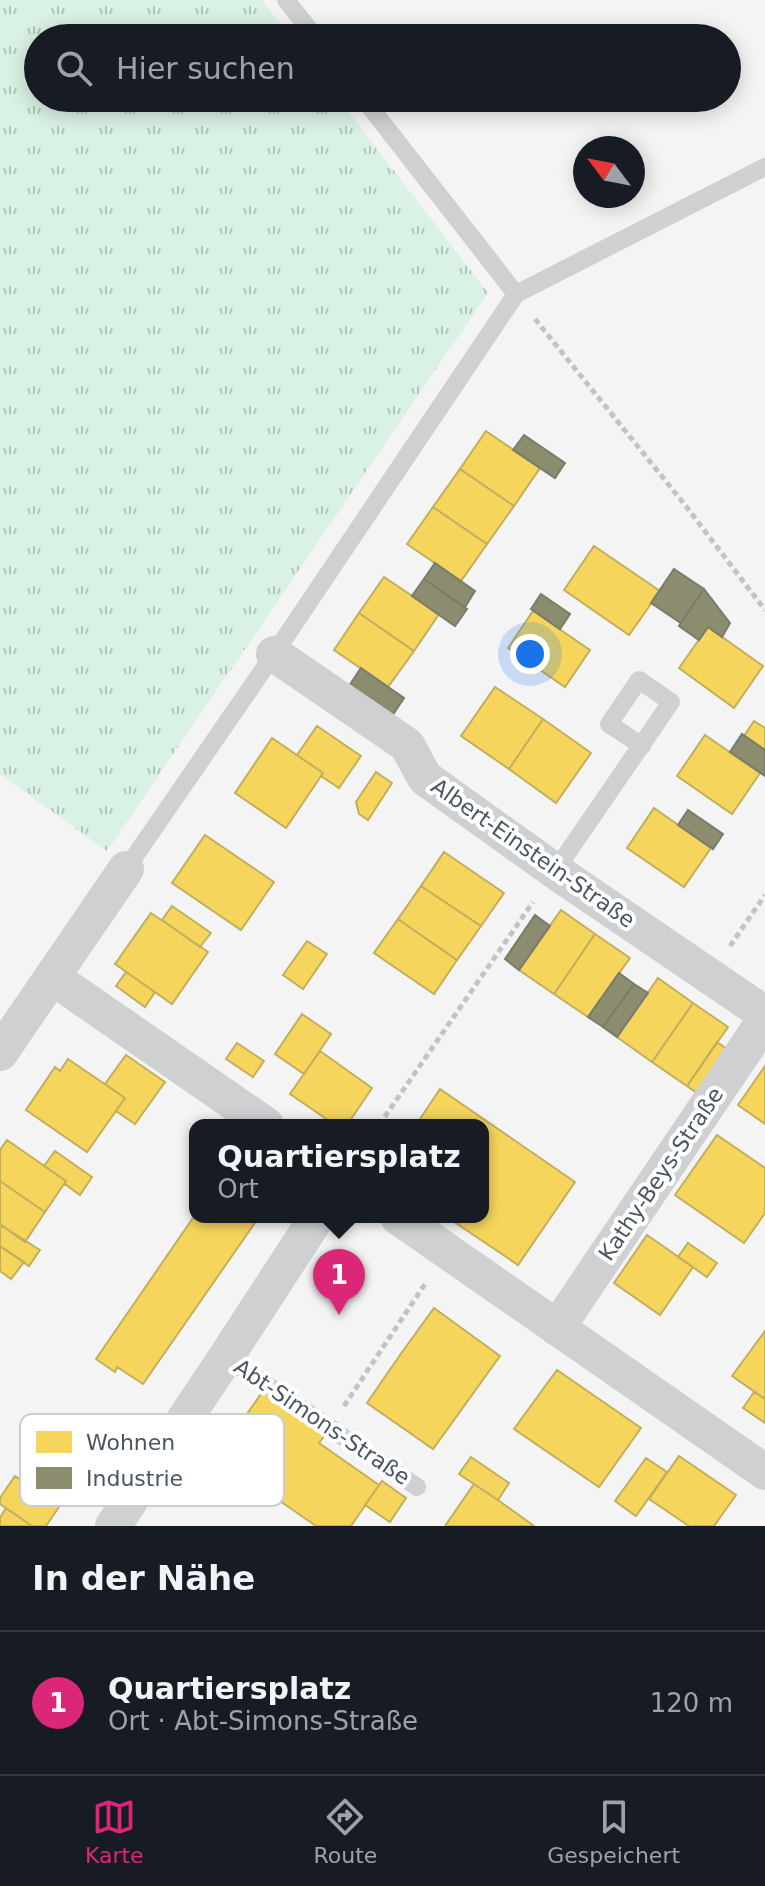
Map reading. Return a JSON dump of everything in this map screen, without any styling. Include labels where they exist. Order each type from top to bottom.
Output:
[{"type":"street","name":"Albert-Einstein-Straße","points":[[274,654],[407,745],[425,778],[765,1014]]},
{"type":"street","points":[[0,1053],[126,869]]},
{"type":"street","points":[[52,977],[257,1119]]},
{"type":"street","name":"Kathy-Beys-Straße","points":[[557,1328],[765,1020]]},
{"type":"street","name":"Abt-Simons-Straße","points":[[188,1414],[313,1223]]},
{"type":"street","points":[[407,1223],[765,1472]]},
{"type":"street","name":"Abt-Simons-Straße","points":[[113,1526],[126,1506]]},
{"type":"lane","points":[[286,0],[305,24]]},
{"type":"lane","points":[[374,112],[516,294]]},
{"type":"lane","points":[[126,869],[516,294],[765,167]]},
{"type":"lane","points":[[555,871],[642,746]]},
{"type":"lane","name":"Abt-Simons-Straße","points":[[226,1357],[417,1487]]},
{"type":"path","points":[[516,294],[765,610]]},
{"type":"path","points":[[383,1119],[555,871]]},
{"type":"path","points":[[710,976],[765,895]]},
{"type":"path","points":[[331,1427],[432,1274]]},
{"type":"green space","points":[[0,0],[262,0],[280,24],[24,24],[24,112],[349,112],[488,293],[107,851],[0,774]]},
{"type":"building: Wohnen","points":[[486,431],[540,468],[514,506],[460,469]]},
{"type":"building: Wohnen","points":[[460,469],[514,506],[487,544],[433,507]]},
{"type":"building: Wohnen","points":[[433,507],[487,544],[461,581],[407,544]]},
{"type":"building: Wohnen","points":[[594,546],[660,591],[629,635],[564,590]]},
{"type":"building: Wohnen","points":[[384,577],[439,614],[414,651],[359,613]]},
{"type":"building: Wohnen","points":[[533,611],[590,650],[565,687],[508,648]]},
{"type":"building: Wohnen","points":[[359,613],[414,651],[388,687],[334,650]]},
{"type":"building: Wohnen","points":[[708,627],[763,666],[734,708],[679,668]]},
{"type":"building: Wohnen","points":[[495,687],[543,719],[509,769],[461,736]]},
{"type":"building: Wohnen","points":[[543,719],[591,753],[556,803],[509,769]]},
{"type":"building: Wohnen","points":[[754,721],[765,728],[765,750],[744,736]]},
{"type":"building: Wohnen","points":[[317,726],[361,756],[339,788],[297,755]]},
{"type":"building: Wohnen","points":[[705,735],[760,773],[732,814],[677,776]]},
{"type":"building: Wohnen","points":[[272,738],[323,773],[286,828],[235,793]]},
{"type":"building: Wohnen","points":[[376,772],[392,783],[368,820],[359,814],[356,802]]},
{"type":"building: Wohnen","points":[[654,808],[711,848],[684,887],[627,848]]},
{"type":"building: Wohnen","points":[[205,835],[274,882],[241,930],[172,883]]},
{"type":"building: Wohnen","points":[[444,852],[504,893],[481,926],[421,886]]},
{"type":"building: Wohnen","points":[[421,886],[481,926],[457,960],[398,919]]},
{"type":"building: Wohnen","points":[[172,906],[211,933],[200,947],[162,920]]},
{"type":"building: Wohnen","points":[[561,910],[595,934],[554,994],[519,970]]},
{"type":"building: Wohnen","points":[[151,913],[208,952],[172,1004],[115,964]]},
{"type":"building: Wohnen","points":[[398,919],[457,960],[434,994],[374,953]]},
{"type":"building: Wohnen","points":[[595,934],[630,958],[588,1017],[554,994]]},
{"type":"building: Wohnen","points":[[307,941],[327,954],[303,989],[283,975]]},
{"type":"building: Wohnen","points":[[126,972],[155,992],[145,1007],[116,986]]},
{"type":"building: Wohnen","points":[[658,978],[693,1003],[652,1062],[617,1037]]},
{"type":"building: Wohnen","points":[[693,1003],[728,1027],[687,1086],[652,1062]]},
{"type":"building: Wohnen","points":[[302,1014],[331,1034],[304,1074],[275,1054]]},
{"type":"building: Wohnen","points":[[717,1042],[731,1052],[701,1096],[687,1086]]},
{"type":"building: Wohnen","points":[[237,1043],[264,1061],[253,1077],[226,1059]]},
{"type":"building: Wohnen","points":[[320,1051],[372,1088],[351,1119],[326,1119],[290,1094]]},
{"type":"building: Wohnen","points":[[126,1055],[165,1082],[135,1124],[116,1111],[125,1098],[105,1084]]},
{"type":"building: Wohnen","points":[[68,1059],[125,1098],[87,1152],[26,1110],[55,1067],[60,1071]]},
{"type":"building: Wohnen","points":[[765,1066],[765,1124],[738,1105]]},
{"type":"building: Wohnen","points":[[440,1089],[484,1119],[420,1119]]},
{"type":"building: Wohnen","points":[[489,1123],[575,1182],[518,1265],[456,1223],[489,1223]]},
{"type":"building: Wohnen","points":[[717,1135],[765,1168],[765,1213],[744,1243],[675,1195]]},
{"type":"building: Wohnen","points":[[7,1140],[66,1181],[45,1212],[0,1181],[0,1150]]},
{"type":"building: Wohnen","points":[[55,1151],[92,1177],[80,1195],[44,1166]]},
{"type":"building: Wohnen","points":[[0,1181],[45,1212],[25,1242],[0,1224]]},
{"type":"building: Wohnen","points":[[190,1223],[255,1223],[143,1384],[117,1367],[115,1372],[96,1359]]},
{"type":"building: Wohnen","points":[[2,1226],[40,1250],[29,1266],[0,1246]]},
{"type":"building: Wohnen","points":[[647,1235],[693,1267],[660,1315],[614,1283]]},
{"type":"building: Wohnen","points":[[688,1243],[717,1263],[707,1277],[678,1257]]},
{"type":"building: Wohnen","points":[[0,1246],[24,1262],[11,1279],[0,1271]]},
{"type":"building: Wohnen","points":[[434,1308],[500,1356],[433,1449],[367,1403]]},
{"type":"building: Wohnen","points":[[765,1331],[765,1399],[732,1376]]},
{"type":"building: Wohnen","points":[[557,1370],[641,1428],[599,1487],[514,1429]]},
{"type":"building: Wohnen","points":[[263,1391],[325,1435],[319,1443],[379,1485],[351,1526],[316,1526],[284,1504],[284,1414],[247,1414]]},
{"type":"building: Wohnen","points":[[754,1392],[765,1399],[765,1423],[743,1408]]},
{"type":"building: Wohnen","points":[[679,1456],[736,1495],[714,1526],[689,1526],[649,1499]]},
{"type":"building: Wohnen","points":[[471,1457],[509,1483],[498,1500],[459,1474]]},
{"type":"building: Wohnen","points":[[646,1458],[667,1472],[636,1516],[615,1501]]},
{"type":"building: Wohnen","points":[[15,1476],[20,1480],[20,1506],[59,1507],[46,1526],[32,1526],[0,1504],[0,1498]]},
{"type":"building: Wohnen","points":[[382,1481],[406,1498],[390,1522],[365,1505]]},
{"type":"building: Wohnen","points":[[474,1484],[498,1500],[534,1526],[445,1526]]},
{"type":"building: Wohnen","points":[[6,1508],[32,1526],[0,1526],[0,1518]]},
{"type":"building: Industrie","points":[[524,435],[565,463],[555,478],[513,450]]},
{"type":"building: Industrie","points":[[435,563],[475,591],[465,607],[424,579]]},
{"type":"building: Industrie","points":[[674,569],[704,589],[681,623],[651,603]]},
{"type":"building: Industrie","points":[[424,579],[467,609],[455,626],[412,596]]},
{"type":"building: Industrie","points":[[704,589],[730,623],[722,637],[708,627],[699,640],[679,626]]},
{"type":"building: Industrie","points":[[541,594],[570,614],[560,629],[531,609]]},
{"type":"building: Industrie","points":[[361,668],[404,698],[392,716],[349,686]]},
{"type":"building: Industrie","points":[[742,734],[765,750],[765,776],[730,752]]},
{"type":"building: Industrie","points":[[688,810],[723,834],[713,849],[678,825]]},
{"type":"building: Industrie","points":[[535,915],[550,926],[519,970],[505,959]]},
{"type":"building: Industrie","points":[[619,973],[634,984],[603,1027],[588,1017]]},
{"type":"building: Industrie","points":[[634,984],[648,993],[617,1037],[603,1027]]},
{"type":"place","name":"Quartiersplatz","points":[[339,1315]]}]
